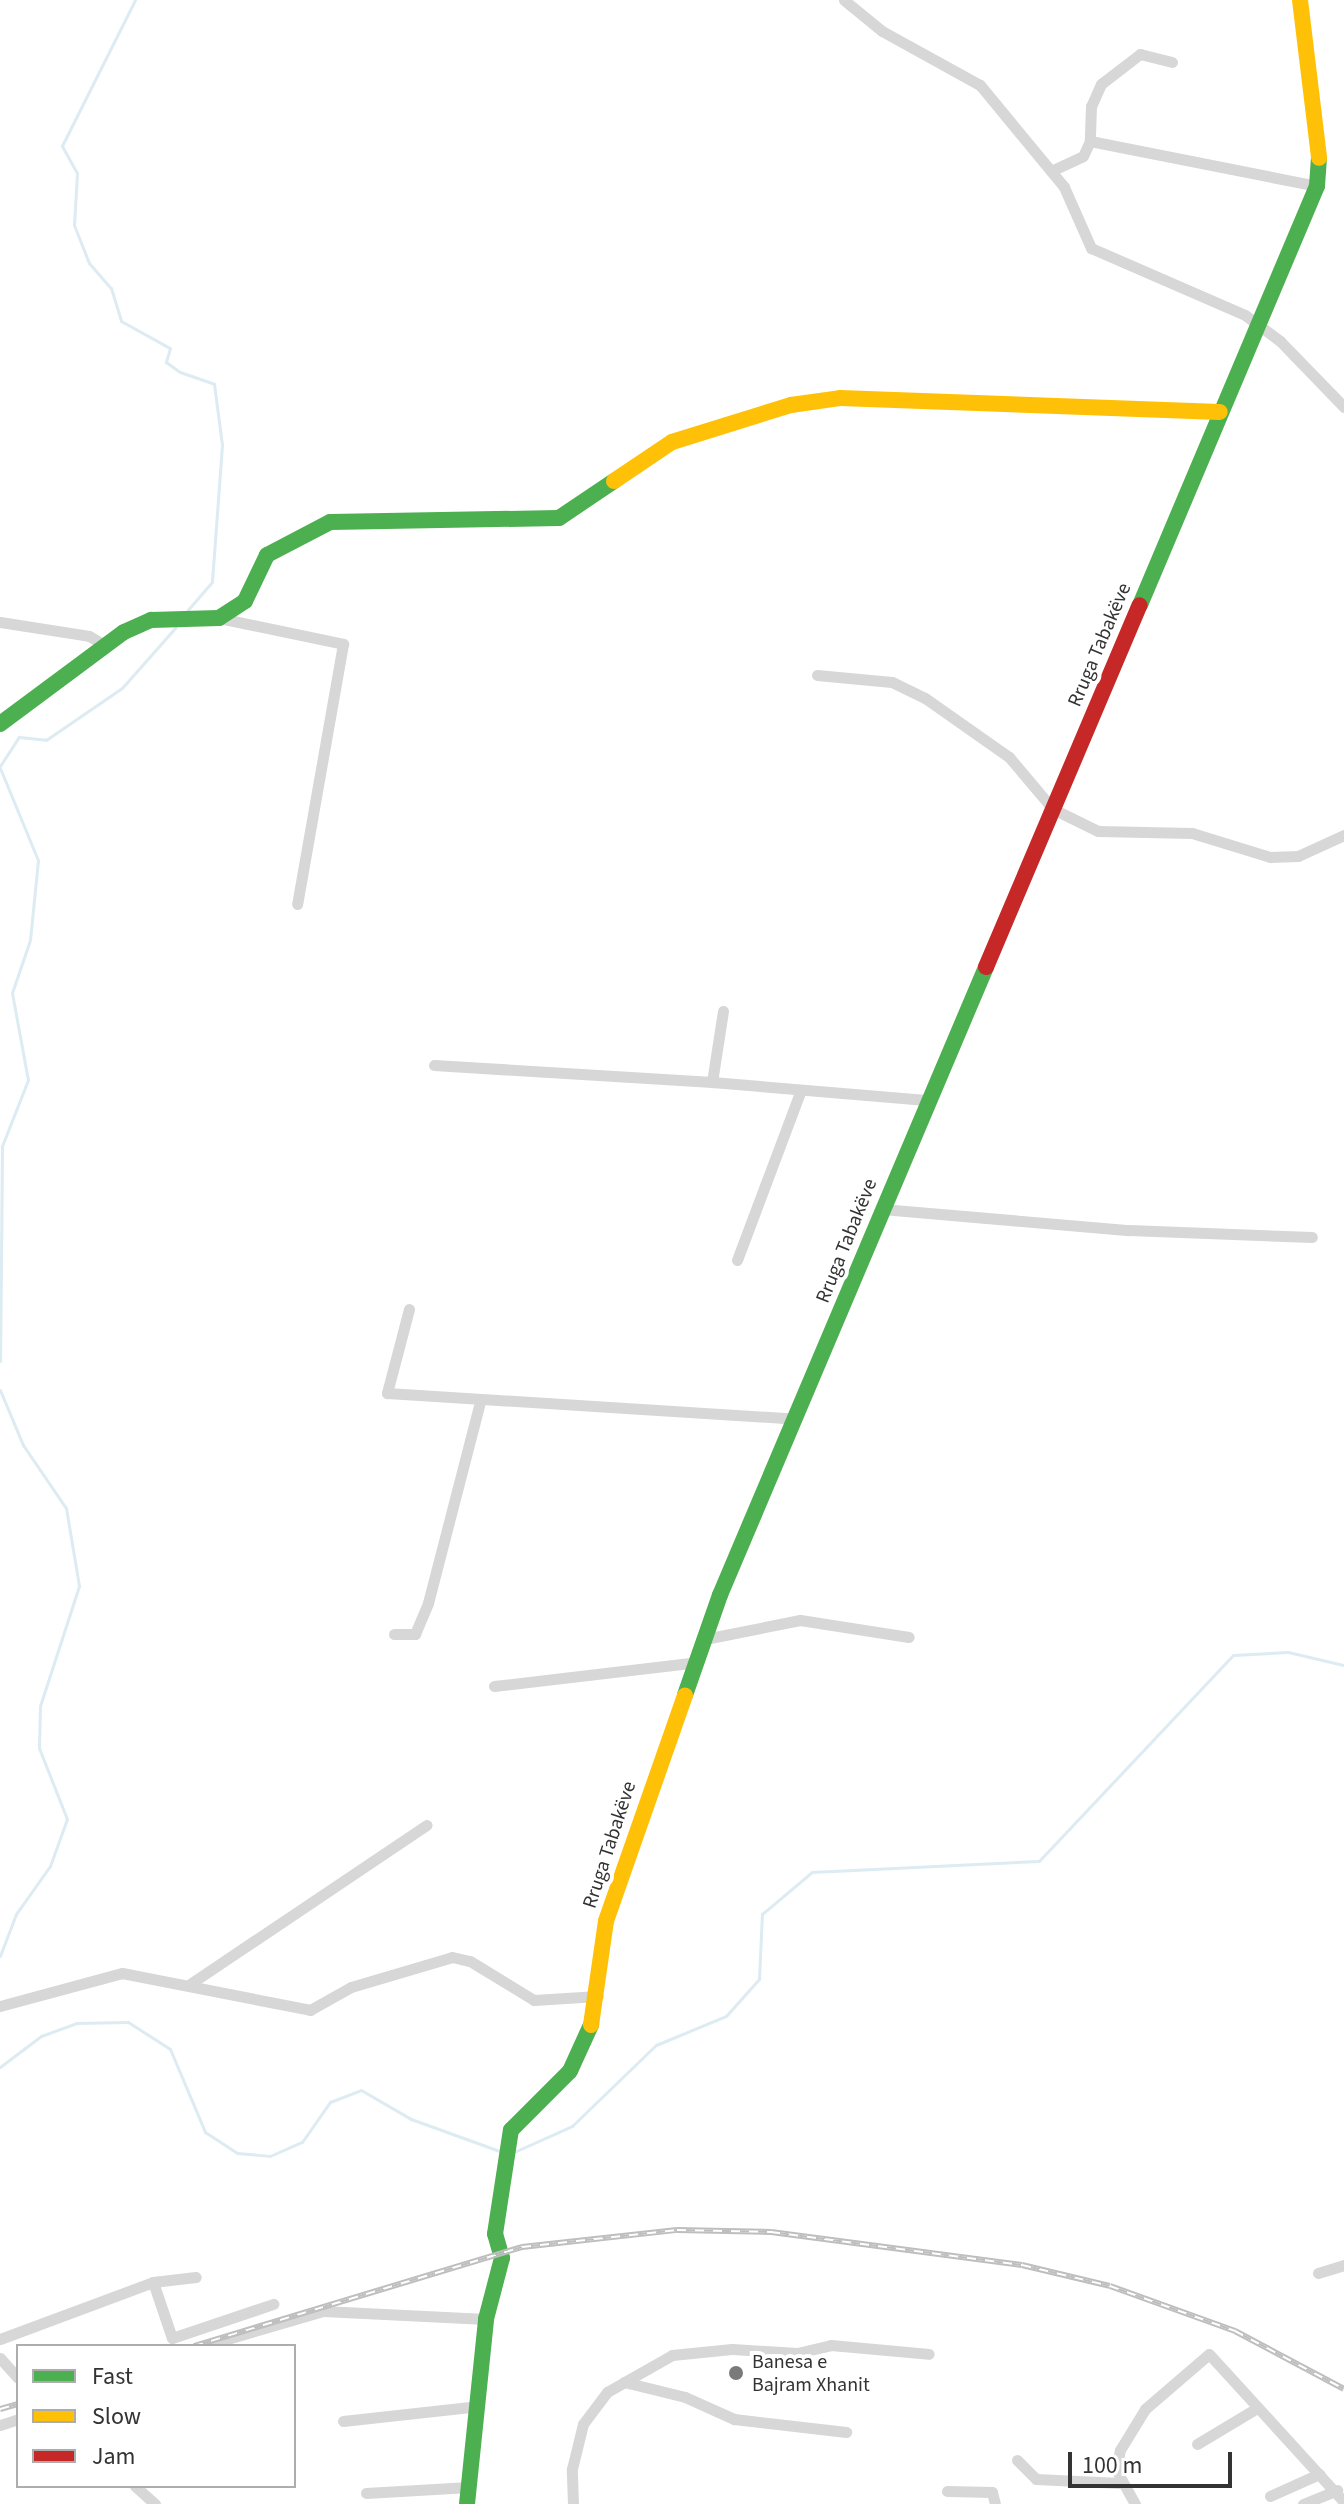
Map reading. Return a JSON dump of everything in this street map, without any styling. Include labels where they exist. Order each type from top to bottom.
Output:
[{"type":"street","points":[[844,0],[882,31],[980,85],[1051,171],[1091,248],[1104,258],[1258,324],[1344,407]]},
{"type":"street","name":"Rruga Tabakëve","points":[[468,2496],[486,2319],[500,2271],[495,2234],[508,2144],[517,2120],[581,2057],[598,1996],[606,1921],[705,1639],[926,1100],[1317,186],[1320,135],[1300,0]]},
{"type":"street","points":[[1051,171],[1083,156],[1090,141],[1091,106],[1101,84],[1140,54],[1172,62]]},
{"type":"street","points":[[1090,141],[1317,186]]},
{"type":"street","points":[[219,618],[245,601],[267,555],[330,522],[559,518],[672,442],[791,405],[840,398],[964,398],[1023,406],[1188,406],[1220,412]]},
{"type":"street","points":[[0,724],[106,646],[151,620],[219,618],[343,644],[297,904]]},
{"type":"street","points":[[0,622],[89,636],[106,646]]},
{"type":"street","points":[[817,675],[892,682],[925,698],[1009,757],[1053,809],[1098,831],[1192,833],[1270,857],[1298,856],[1344,835]]},
{"type":"street","points":[[712,1082],[723,1011]]},
{"type":"street","points":[[434,1065],[712,1082],[800,1092],[926,1100]]},
{"type":"street","points":[[737,1260],[800,1092]]},
{"type":"street","points":[[882,1209],[1129,1230],[1312,1237]]},
{"type":"street","points":[[409,1309],[387,1393],[480,1402],[796,1419]]},
{"type":"street","points":[[394,1634],[415,1634],[428,1603],[480,1402]]},
{"type":"street","points":[[705,1639],[800,1620],[909,1637]]},
{"type":"street","points":[[494,1686],[652,1662],[697,1662]]},
{"type":"street","points":[[190,1984],[427,1825]]},
{"type":"street","points":[[0,2006],[122,1973],[310,2010],[351,1987],[452,1957],[470,1961],[534,2000],[598,1996]]},
{"type":"street","points":[[1318,2273],[1344,2265]]},
{"type":"street","points":[[0,2339],[153,2282],[196,2277]]},
{"type":"street","points":[[153,2282],[172,2338],[273,2304]]},
{"type":"street","points":[[210,2344],[323,2311],[486,2319]]},
{"type":"street","points":[[573,2504],[572,2469],[583,2424],[624,2382],[672,2355],[698,2351],[797,2353],[831,2345],[929,2354]]},
{"type":"street","points":[[1135,2504],[1120,2483],[1115,2464],[1140,2416],[1204,2355],[1217,2357],[1257,2408],[1337,2490],[1344,2502]]},
{"type":"street","points":[[0,2358],[16,2376]]},
{"type":"street","points":[[624,2382],[685,2397],[734,2419],[846,2432]]},
{"type":"street","points":[[343,2421],[479,2406]]},
{"type":"street","points":[[1197,2444],[1257,2408]]},
{"type":"street","points":[[1017,2460],[1036,2479],[1120,2483]]},
{"type":"street","points":[[1270,2496],[1319,2474]]},
{"type":"street","points":[[137,2488],[155,2504]]},
{"type":"street","points":[[1303,2504],[1337,2490]]},
{"type":"street","points":[[947,2491],[992,2492],[995,2504]]},
{"type":"street","points":[[366,2493],[468,2496]]},
{"type":"waterway","points":[[135,0],[62,146],[77,173],[74,225],[89,263],[111,288],[121,321],[170,348],[166,362],[180,372],[214,384],[222,445],[212,582],[188,610]]},
{"type":"waterway","points":[[0,766],[19,737],[46,740],[122,688],[176,627]]},
{"type":"waterway","points":[[0,768],[38,860],[30,940],[12,993],[28,1080],[2,1146],[0,1361]]},
{"type":"waterway","points":[[0,1390],[23,1445],[66,1508],[79,1586],[40,1706],[39,1748],[67,1819],[50,1866],[16,1914],[0,1956]]},
{"type":"waterway","points":[[514,2152],[572,2126],[656,2045],[726,2016],[759,1979],[762,1914],[812,1872],[1039,1861],[1233,1655],[1288,1652],[1344,1665]]},
{"type":"waterway","points":[[0,2067],[41,2036],[76,2023],[128,2022],[170,2049],[205,2132],[237,2153],[270,2156],[302,2142],[330,2102],[361,2090],[411,2119],[502,2152]]},
{"type":"railway","points":[[201,2344],[522,2247],[677,2230],[771,2232],[1022,2265],[1110,2286],[1235,2331],[1344,2389]]},
{"type":"railway","points":[[0,2409],[16,2405]]},
{"type":"traffic: fast","points":[[1140,605],[1317,186],[1319,158]]},
{"type":"traffic: fast","points":[[0,724],[124,632],[151,620],[219,618],[245,601],[267,555],[330,522],[559,518],[614,481]]},
{"type":"traffic: fast","points":[[685,1695],[720,1595],[986,967]]},
{"type":"traffic: fast","points":[[467,2504],[486,2319],[502,2258],[495,2234],[511,2130],[570,2071],[591,2025]]},
{"type":"traffic: slow","points":[[1300,0],[1319,158]]},
{"type":"traffic: slow","points":[[614,481],[672,442],[791,405],[840,398],[1220,412]]},
{"type":"traffic: slow","points":[[591,2025],[606,1921],[685,1695]]},
{"type":"traffic: jam","points":[[986,967],[1140,605]]},
{"type":"place","name":"Banesa e Bajram Xhanit","points":[[736,2373]]}]
